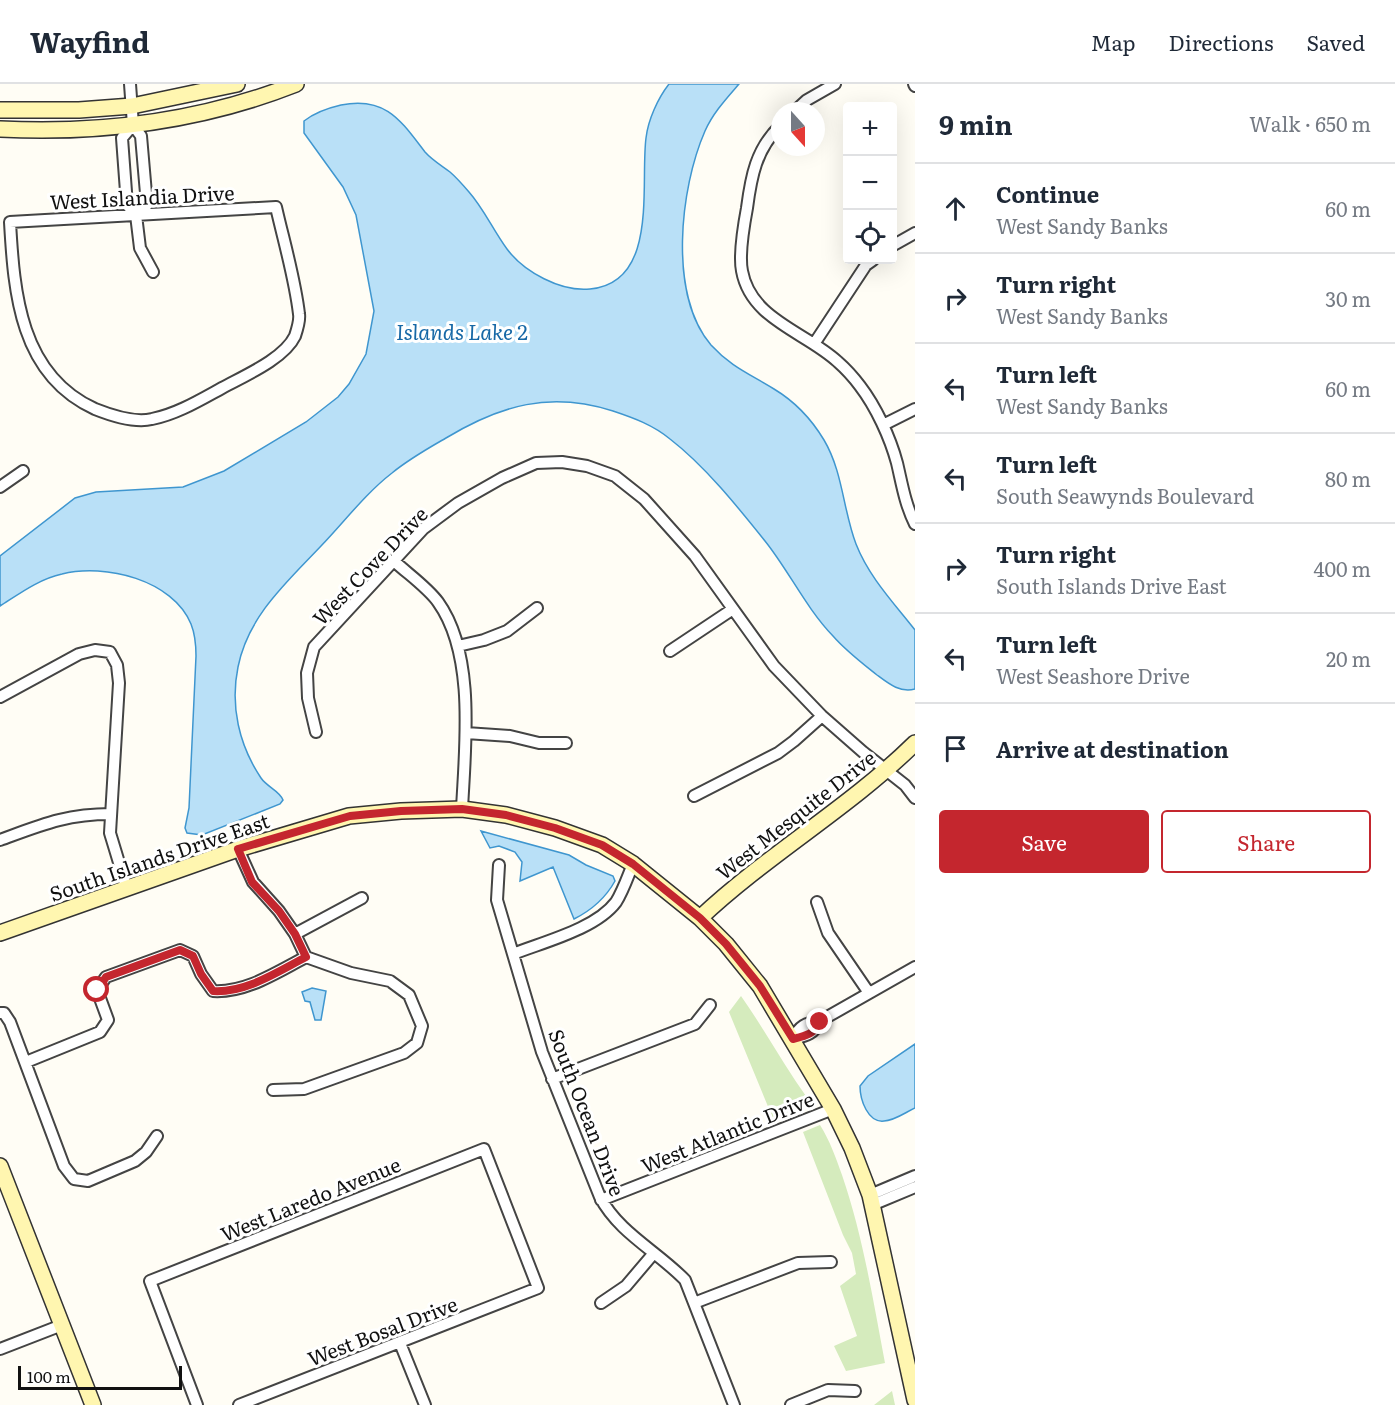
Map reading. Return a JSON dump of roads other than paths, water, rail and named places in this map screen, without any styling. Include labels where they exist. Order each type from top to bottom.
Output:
[{"type":"street","points":[[130,84],[134,125],[141,136],[147,205],[136,215]]},
{"type":"street","points":[[0,110],[79,110],[132,106],[237,84]]},
{"type":"street","points":[[0,129],[78,129],[134,125],[189,116],[296,84]]},
{"type":"street","points":[[805,102],[835,84]]},
{"type":"street","points":[[134,125],[122,138],[127,205],[136,215],[140,248],[153,272]]},
{"type":"street","points":[[771,136],[756,160],[744,224],[742,270],[750,293],[764,311],[838,362],[860,386],[883,425],[896,461],[903,494],[915,524]]},
{"type":"street","name":"West Islandia Drive","points":[[276,207],[300,316],[295,336],[281,353],[257,369],[186,408],[150,420],[112,416],[82,403],[51,378],[33,349],[16,295],[10,222],[136,215],[276,207]]},
{"type":"street","points":[[897,243],[915,233]]},
{"type":"street","points":[[814,344],[867,264]]},
{"type":"street","points":[[883,425],[915,409]]},
{"type":"street","name":"West Cove Drive","points":[[316,732],[308,698],[307,673],[314,646],[423,529],[458,503],[502,478],[536,463],[562,462],[588,466],[615,476],[644,499],[695,556],[774,666],[822,716],[905,785],[915,798]]},
{"type":"street","points":[[0,487],[23,471]]},
{"type":"street","points":[[394,561],[436,600],[450,621],[458,646],[465,696],[466,734],[462,809]]},
{"type":"street","points":[[458,646],[484,640],[507,631],[537,608]]},
{"type":"street","points":[[670,651],[733,609]]},
{"type":"street","points":[[0,697],[79,654],[94,650],[110,652],[117,665],[119,683],[110,832],[127,889]]},
{"type":"street","points":[[694,796],[778,753],[822,716]]},
{"type":"street","points":[[466,734],[510,736],[539,743],[566,743]]},
{"type":"street","name":"West Mesquite Drive","points":[[700,918],[726,894],[887,771],[915,743]]},
{"type":"street","name":"South Islands Drive East","points":[[0,933],[238,849],[350,816],[401,811],[462,809],[506,815],[555,828],[602,845],[633,864],[700,918],[726,944],[760,986],[833,1109],[852,1148],[871,1200],[915,1400]]},
{"type":"street","points":[[0,840],[61,818],[86,814],[111,814]]},
{"type":"street","points":[[238,849],[252,882],[279,911],[295,934],[306,957],[351,973],[390,981],[409,994],[422,1026],[417,1043],[404,1053],[304,1089],[273,1090]]},
{"type":"street","points":[[513,954],[596,920],[616,902],[633,864]]},
{"type":"street","name":"South Ocean Drive","points":[[499,865],[497,900],[513,954],[552,1079],[601,1200],[609,1213],[630,1234],[685,1280],[734,1405]]},
{"type":"street","points":[[295,934],[362,898]]},
{"type":"street","points":[[817,902],[828,933],[869,993]]},
{"type":"street","points":[[26,1062],[100,1032],[108,1020],[97,990],[106,977],[180,950],[193,956],[201,974],[213,991],[228,992],[265,979],[306,957]]},
{"type":"street","points":[[793,1039],[799,1027],[809,1022],[820,1022],[915,967]]},
{"type":"street","points":[[552,1079],[695,1024],[710,1005]]},
{"type":"street","points":[[0,1013],[4,1013],[10,1022],[64,1166],[74,1179],[88,1181],[135,1161],[146,1152],[158,1136]]},
{"type":"street","name":"West Atlantic Drive","points":[[601,1200],[833,1109]]},
{"type":"street","name":"West Laredo Avenue","points":[[197,1405],[150,1281],[484,1149],[538,1288]]},
{"type":"street","points":[[0,1166],[5,1196],[62,1325],[93,1405]]},
{"type":"street","points":[[871,1200],[915,1176]]},
{"type":"street","points":[[871,1200],[915,1187]]},
{"type":"street","points":[[601,1303],[626,1286],[654,1253]]},
{"type":"street","points":[[694,1303],[798,1263],[831,1262]]},
{"type":"street","name":"West Bosal Drive","points":[[240,1405],[538,1288]]},
{"type":"street","points":[[0,1348],[62,1325]]},
{"type":"street","points":[[400,1343],[425,1405]]},
{"type":"street","points":[[791,1405],[828,1390],[855,1391]]},
{"type":"water","name":"Islands Lake 2","points":[[669,84],[739,84],[708,124],[689,181],[682,241],[688,298],[697,324],[718,353],[733,365],[789,399],[814,425],[824,440],[835,465],[861,556],[882,589],[915,630],[915,689],[904,690],[890,684],[838,641],[814,614],[774,553],[732,500],[696,461],[664,434],[636,419],[590,405],[547,402],[527,405],[486,417],[425,450],[398,468],[364,499],[270,601],[250,632],[243,649],[238,667],[235,696],[238,725],[253,765],[264,781],[283,800],[280,804],[202,835],[187,833],[185,828],[189,808],[196,652],[191,624],[182,609],[154,586],[136,578],[98,571],[79,571],[45,579],[0,606],[0,556],[75,498],[96,492],[183,487],[224,471],[306,422],[338,397],[349,384],[366,354],[374,311],[356,215],[343,187],[304,133],[304,121],[308,118],[331,108],[357,103],[370,104],[391,114],[400,121],[428,155],[450,172],[464,187],[479,205],[507,249],[523,265],[555,284],[590,289],[612,283],[627,269],[636,251],[642,228],[647,131],[654,110]]},
{"type":"water","points":[[481,831],[569,855],[613,876],[615,881],[598,903],[574,919],[553,867],[520,881],[522,862],[515,852],[499,846],[490,848]]},
{"type":"water","points":[[312,988],[326,991],[321,1020],[315,1020],[310,1002],[305,1001],[302,992]]},
{"type":"water","points":[[915,1044],[915,1108],[888,1121],[878,1121],[866,1110],[860,1086],[868,1076]]}]
